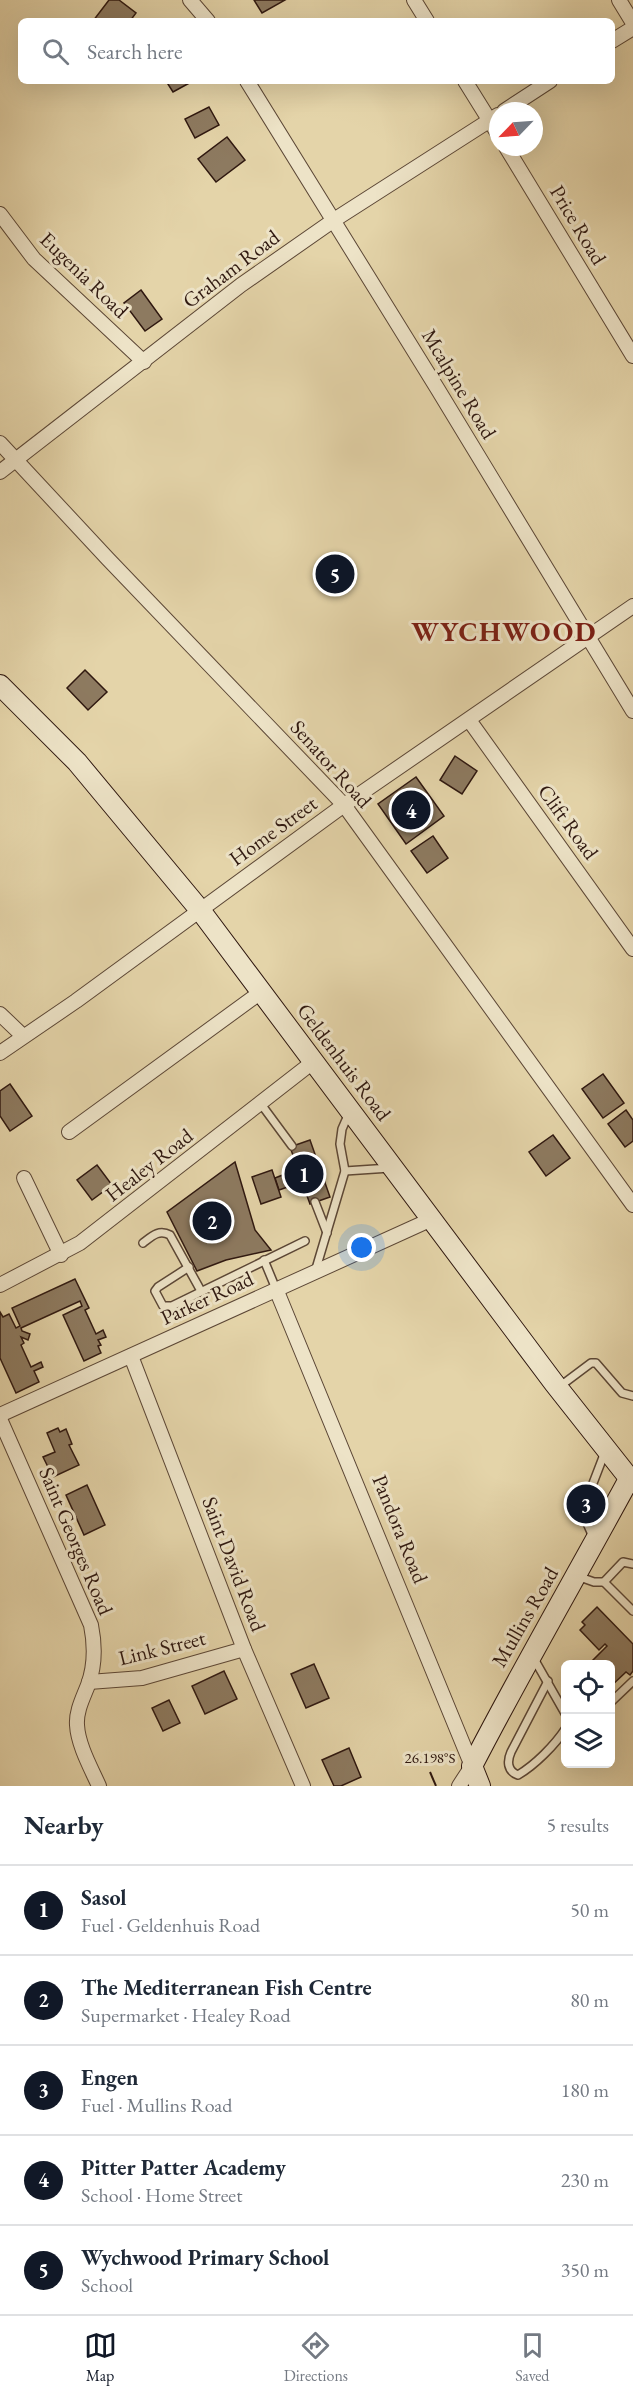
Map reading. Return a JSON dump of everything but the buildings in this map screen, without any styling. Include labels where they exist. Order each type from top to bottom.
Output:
[{"type":"main road","name":"Geldenhuis Road","points":[[0,685],[97,784],[200,910],[557,1388],[632,1478]]},
{"type":"main road","name":"Mullins Road","points":[[471,1766],[514,1683],[632,1478]]},
{"type":"main road","name":"Pandora Road","points":[[471,1766],[480,1786]]},
{"type":"street","points":[[190,0],[205,18]]},
{"type":"street","points":[[414,0],[425,18]]},
{"type":"street","points":[[619,0],[633,23]]},
{"type":"street","points":[[615,40],[633,28]]},
{"type":"street","name":"Mcalpine Road","points":[[249,84],[633,711]]},
{"type":"street","points":[[467,84],[489,111]]},
{"type":"street","points":[[518,102],[545,84]]},
{"type":"street","name":"Graham Road","points":[[0,472],[241,285],[334,220],[489,120]]},
{"type":"street","name":"Price Road","points":[[511,156],[633,356]]},
{"type":"street","name":"Eugenia Road","points":[[0,214],[34,259],[144,362]]},
{"type":"street","name":"Senator Road","points":[[0,443],[344,805],[633,1205]]},
{"type":"street","name":"Home Street","points":[[0,1053],[76,1001],[344,805],[633,606]]},
{"type":"street","name":"Clift Road","points":[[469,720],[633,949]]},
{"type":"street","points":[[69,1132],[261,992]]},
{"type":"street","points":[[0,1014],[23,1036]]},
{"type":"street","name":"Healey Road","points":[[0,1285],[61,1255],[144,1196],[313,1062]]},
{"type":"street","points":[[24,1178],[61,1255]]},
{"type":"street","name":"Parker Road","points":[[0,1417],[432,1219]]},
{"type":"street","name":"Pandora Road","points":[[276,1289],[471,1766]]},
{"type":"street","name":"Saint David Road","points":[[131,1356],[244,1649],[303,1786]]},
{"type":"street","name":"Saint Georges Road","points":[[0,1417],[91,1625],[94,1660],[79,1709],[77,1724],[85,1753],[99,1786]]},
{"type":"street","name":"Link Street","points":[[89,1682],[142,1678],[244,1649]]},
{"type":"street","name":"Mullins Road","points":[[459,1786],[471,1766]]},
{"type":"lane","points":[[261,1104],[292,1146]]},
{"type":"lane","points":[[315,1272],[345,1171],[340,1144],[342,1129],[350,1110]]},
{"type":"lane","points":[[345,1171],[394,1168]]},
{"type":"lane","points":[[315,1202],[327,1233]]},
{"type":"lane","points":[[143,1243],[157,1233],[164,1232],[170,1235],[201,1290]]},
{"type":"lane","points":[[189,1267],[163,1282],[155,1291],[163,1306],[167,1307],[305,1240]]},
{"type":"lane","points":[[264,1260],[276,1289]]},
{"type":"lane","points":[[557,1388],[591,1363],[596,1363],[622,1393],[633,1396]]},
{"type":"lane","points":[[590,1491],[606,1449]]},
{"type":"lane","points":[[586,1521],[595,1541]]},
{"type":"lane","points":[[604,1582],[622,1562],[628,1561],[633,1564]]},
{"type":"lane","points":[[576,1576],[594,1582],[604,1582],[633,1611]]},
{"type":"lane","points":[[532,1654],[565,1714]]},
{"type":"lane","points":[[615,1698],[633,1681]]},
{"type":"lane","points":[[548,1682],[511,1752],[508,1764],[510,1769],[518,1775],[561,1734]]},
{"type":"place","name":"Wychwood Primary School","points":[[335,574]]},
{"type":"place","name":"Pitter Patter Academy","points":[[411,810]]},
{"type":"place","name":"Sasol","points":[[304,1174]]},
{"type":"place","name":"The Mediterranean Fish Centre","points":[[212,1221]]},
{"type":"place","name":"Engen","points":[[586,1504]]},
{"type":"district","name":"WYCHWOOD","points":[[504,632]]}]
